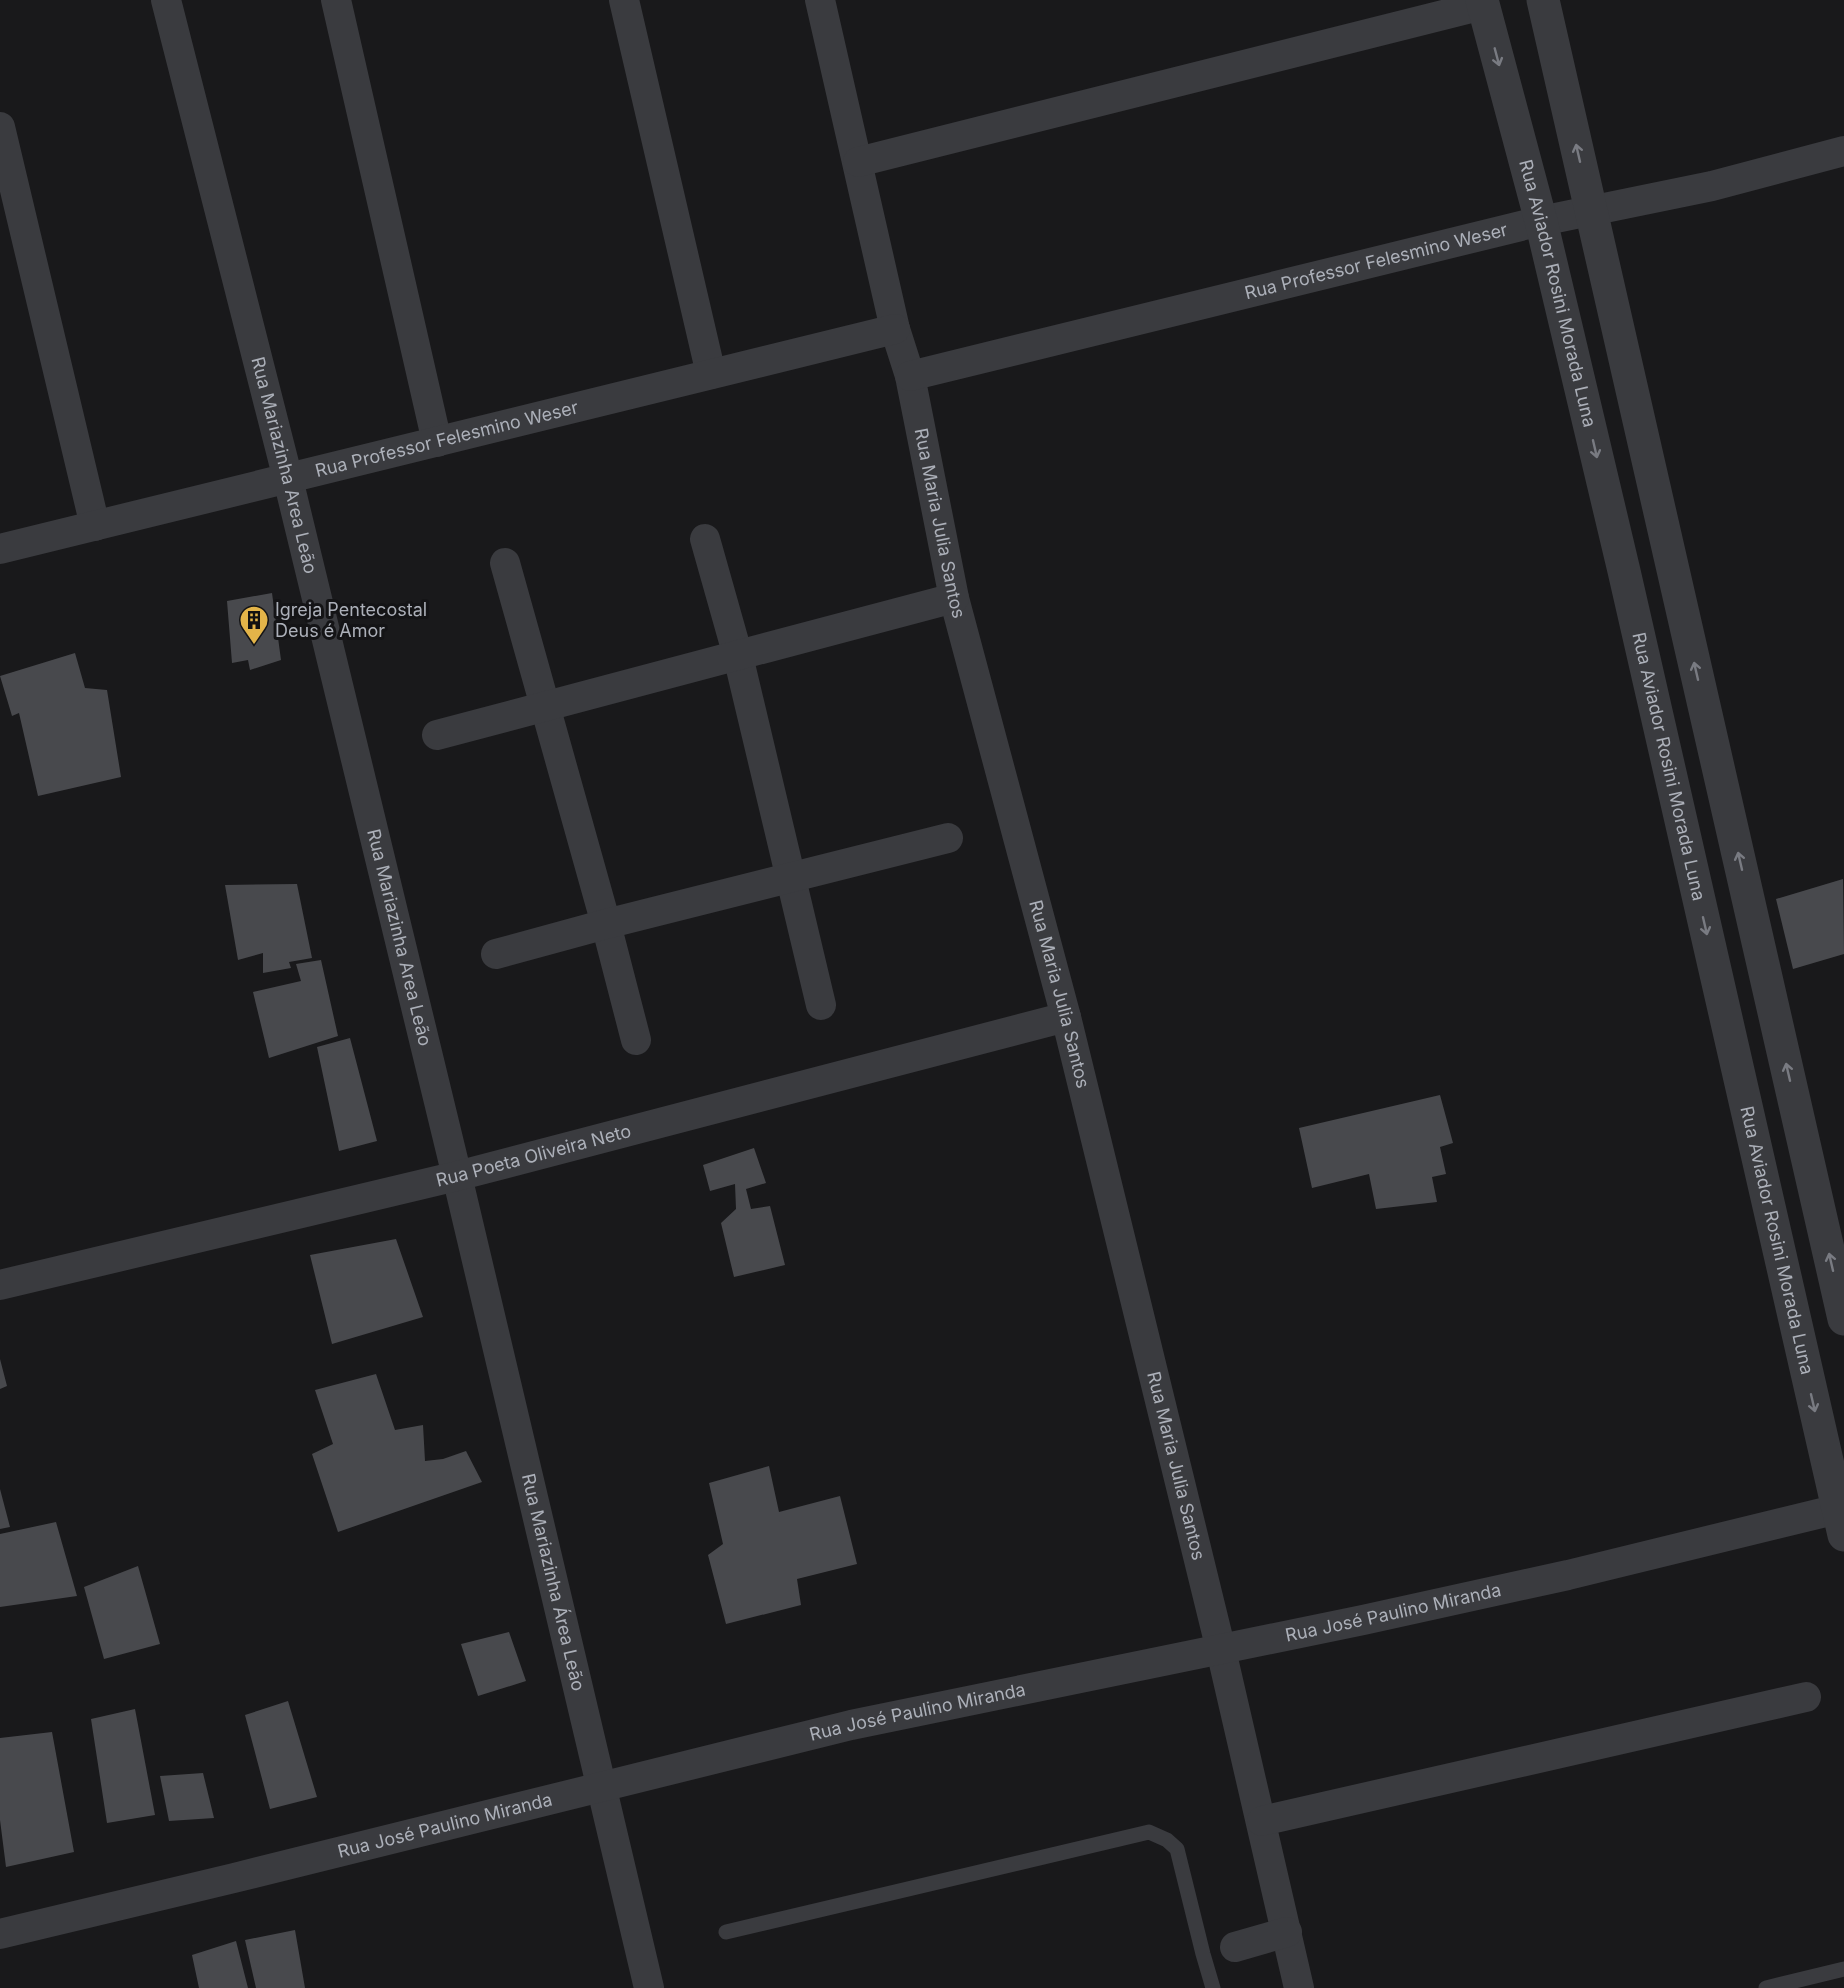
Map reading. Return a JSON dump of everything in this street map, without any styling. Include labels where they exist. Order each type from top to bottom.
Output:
[{"type":"street","name":"Rua Mariazinha Area Leão","points":[[166,0],[288,479],[457,1176]]},
{"type":"street","points":[[336,0],[437,442]]},
{"type":"street","points":[[624,0],[711,374]]},
{"type":"street","name":"Rua Maria Julia Santos","points":[[820,0],[895,329],[910,376],[954,598],[1066,1017],[1221,1650],[1299,1988]]},
{"type":"street","points":[[1543,0],[1844,1319]]},
{"type":"street","points":[[858,162],[1483,3]]},
{"type":"street","name":"Rua Aviador Rosini Morada Luna","points":[[1483,3],[1541,221],[1624,571],[1841,1522]]},
{"type":"street","points":[[0,127],[95,526]]},
{"type":"street","name":"Rua Professor Felesmino Weser","points":[[910,376],[1541,221],[1712,186],[1844,151]]},
{"type":"street","name":"Rua Professor Felesmino Weser","points":[[0,549],[895,329]]},
{"type":"street","points":[[705,539],[738,656],[821,1005]]},
{"type":"street","points":[[505,563],[636,1040]]},
{"type":"street","points":[[436,735],[954,598]]},
{"type":"street","points":[[496,954],[948,838]]},
{"type":"street","name":"Rua Poeta Oliveira Neto","points":[[0,1285],[457,1176],[1066,1017]]},
{"type":"street","name":"Rua Mariazinha Área Leão","points":[[457,1176],[649,1988]]},
{"type":"street","name":"Rua José Paulino Miranda","points":[[0,1934],[269,1870],[851,1725],[1221,1650],[1568,1575],[1841,1522]]},
{"type":"street","points":[[1262,1821],[1806,1697]]},
{"type":"street","points":[[1219,1950],[1287,1932]]},
{"type":"lane","points":[[726,1932],[1149,1832],[1167,1840],[1177,1849],[1219,1950],[1213,1988]]},
{"type":"lane","points":[[1766,1988],[1844,1969]]},
{"type":"building","name":"Igreja Pentecostal Deus é Amor","points":[[272,593],[281,660],[250,670],[248,660],[232,663],[227,601]]},
{"type":"building","points":[[75,653],[85,688],[107,690],[121,777],[38,796],[19,713],[12,716],[0,676]]},
{"type":"building","points":[[1843,879],[1844,954],[1793,969],[1776,899]]},
{"type":"building","points":[[297,884],[312,958],[289,962],[291,968],[263,973],[263,953],[238,960],[225,885]]},
{"type":"building","points":[[321,960],[338,1036],[269,1058],[253,992],[301,981],[296,964]]},
{"type":"building","points":[[350,1038],[377,1141],[339,1151],[317,1047]]},
{"type":"building","points":[[1440,1095],[1453,1143],[1440,1147],[1446,1174],[1432,1177],[1437,1202],[1376,1209],[1369,1174],[1312,1188],[1299,1128]]},
{"type":"building","points":[[754,1148],[766,1183],[746,1189],[751,1209],[770,1206],[785,1265],[734,1277],[721,1223],[736,1209],[735,1184],[710,1191],[703,1165]]},
{"type":"building","points":[[396,1239],[423,1317],[332,1344],[310,1255]]},
{"type":"building","points":[[0,1359],[7,1386],[0,1389]]},
{"type":"building","points":[[376,1374],[395,1430],[423,1425],[425,1461],[443,1459],[466,1451],[482,1482],[338,1532],[312,1454],[333,1444],[315,1390]]},
{"type":"building","points":[[769,1466],[779,1512],[840,1496],[857,1564],[797,1579],[801,1605],[726,1624],[708,1555],[723,1544],[709,1483]]},
{"type":"building","points":[[0,1489],[10,1527],[0,1529]]},
{"type":"building","points":[[56,1522],[77,1596],[0,1607],[0,1534]]},
{"type":"building","points":[[138,1566],[160,1644],[104,1659],[84,1587]]},
{"type":"building","points":[[509,1632],[526,1681],[478,1696],[461,1644]]},
{"type":"building","points":[[288,1701],[317,1797],[270,1809],[245,1715]]},
{"type":"building","points":[[135,1709],[155,1815],[107,1823],[91,1719]]},
{"type":"building","points":[[52,1732],[74,1852],[6,1867],[0,1820],[0,1738]]},
{"type":"building","points":[[203,1773],[214,1818],[169,1821],[160,1776]]},
{"type":"building","points":[[295,1930],[305,1988],[256,1988],[245,1940]]},
{"type":"building","points":[[236,1941],[248,1988],[199,1988],[192,1955]]},
{"type":"place","name":"Igreja Pentecostal Deus é Amor","points":[[254,646]]}]
